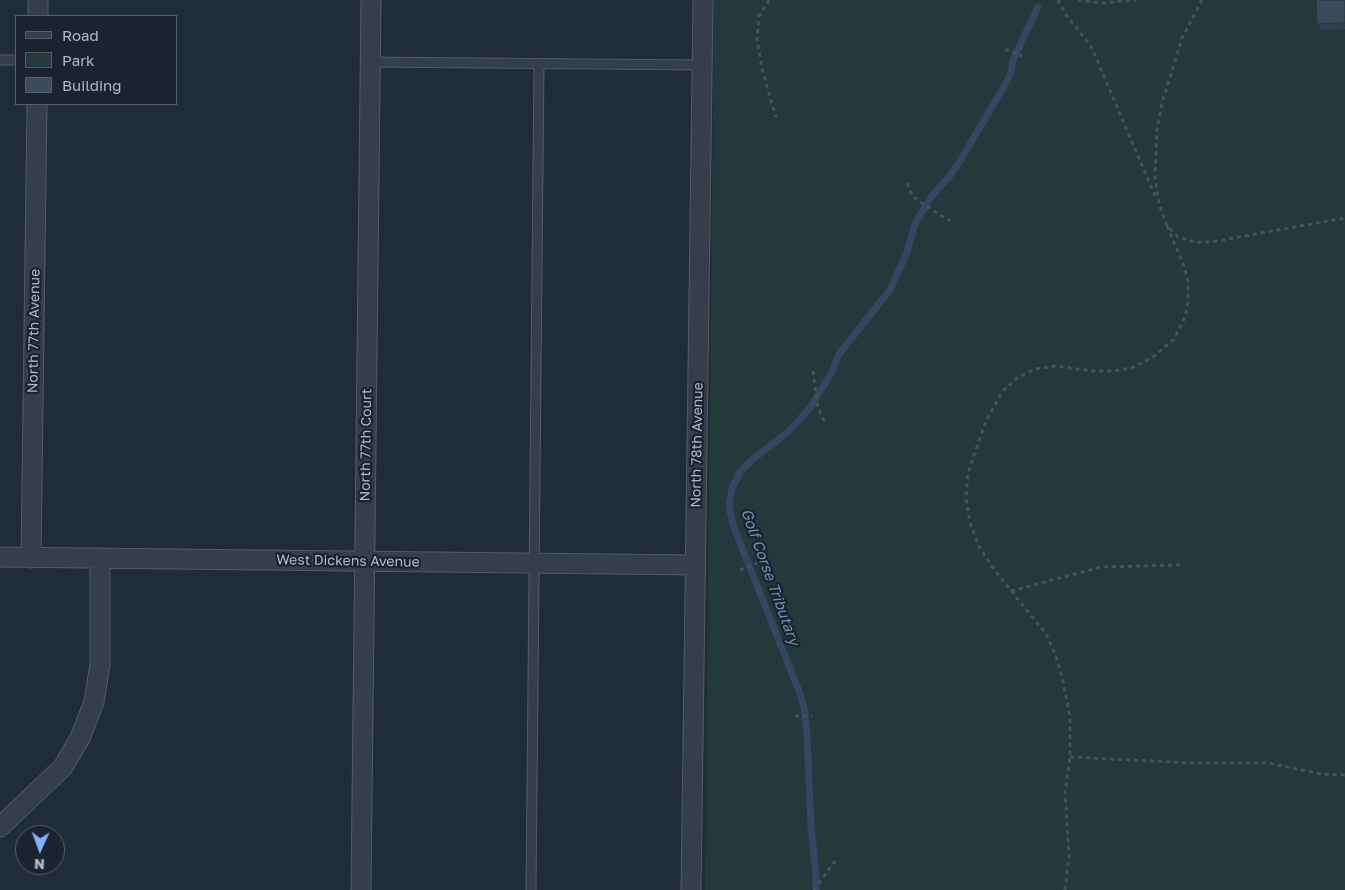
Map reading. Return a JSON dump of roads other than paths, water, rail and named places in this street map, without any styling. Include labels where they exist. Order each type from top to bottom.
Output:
[{"type":"street","points":[[38,0],[38,15]]},
{"type":"street","name":"North 77th Court","points":[[361,890],[371,0]]},
{"type":"street","name":"North 78th Avenue","points":[[691,890],[703,0]]},
{"type":"street","name":"North 77th Avenue","points":[[31,558],[37,105]]},
{"type":"street","name":"West Dickens Avenue","points":[[0,557],[696,565]]},
{"type":"street","points":[[0,827],[63,768],[80,738],[91,711],[100,664],[100,558]]},
{"type":"lane","points":[[0,60],[15,60]]},
{"type":"lane","points":[[370,62],[702,65]]},
{"type":"lane","points":[[531,890],[539,64]]},
{"type":"waterway","name":"Golf Corse Tributary","points":[[816,890],[804,708],[733,525],[729,506],[732,488],[741,471],[753,459],[788,432],[810,408],[832,372],[839,354],[890,290],[907,252],[915,224],[931,197],[960,161],[1006,83],[1011,73],[1013,60],[1038,7]]}]
